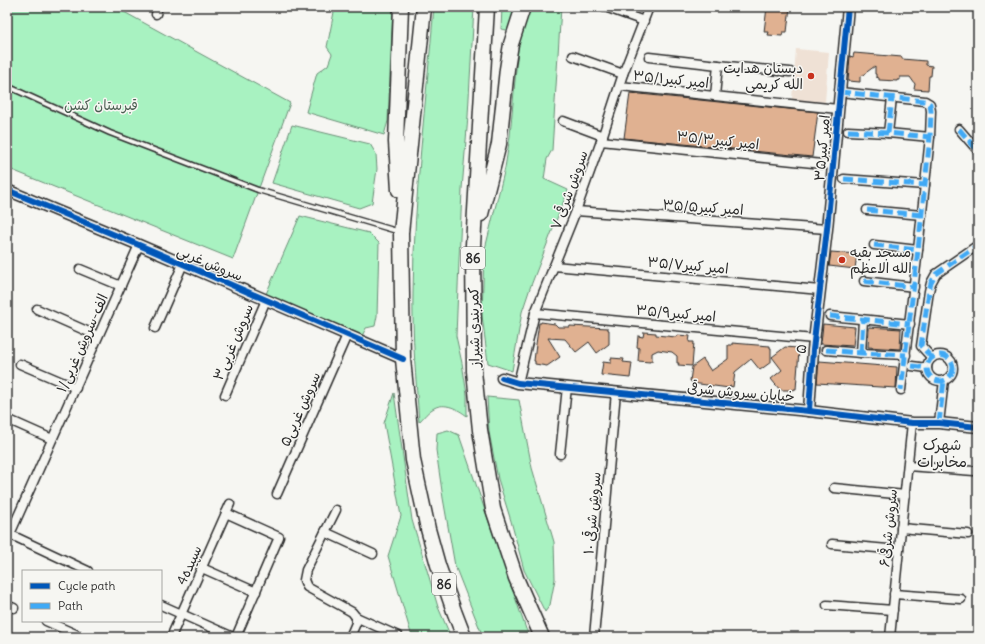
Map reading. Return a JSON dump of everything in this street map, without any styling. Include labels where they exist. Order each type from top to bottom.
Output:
[{"type":"highway","name":"86","points":[[401,7],[396,142],[401,233],[403,359],[413,460],[428,529],[438,565],[464,637]]},
{"type":"highway","points":[[401,233],[424,7]]},
{"type":"highway","name":"کمربندی شیراز","points":[[487,7],[473,245],[474,371],[480,430],[493,508],[516,578],[542,637]]},
{"type":"highway","points":[[473,245],[499,144],[511,44],[523,7]]},
{"type":"street","points":[[605,7],[644,21]]},
{"type":"street","name":"سروش شرقی ۷","points":[[518,383],[535,313],[576,211],[602,139],[623,74],[649,7]]},
{"type":"street","name":"امیر کبیر۳۵","points":[[820,290],[848,7]]},
{"type":"street","points":[[573,56],[623,74]]},
{"type":"street","points":[[649,57],[718,66],[790,72]]},
{"type":"street","points":[[716,96],[718,66]]},
{"type":"street","name":"امیر کبیر۳۵/۱","points":[[620,86],[838,109]]},
{"type":"street","points":[[840,92],[925,102],[930,104],[930,138],[910,324],[901,390]]},
{"type":"street","points":[[888,133],[892,98]]},
{"type":"street","name":"امیر کبیر۳۵/۳","points":[[563,120],[602,139],[832,165]]},
{"type":"street","points":[[959,129],[978,151]]},
{"type":"street","points":[[848,131],[888,133],[930,138]]},
{"type":"street","points":[[844,179],[925,185]]},
{"type":"street","name":"سروش غربی","points":[[7,190],[139,245],[403,359]]},
{"type":"street","points":[[867,210],[922,215]]},
{"type":"street","name":"امیر کبیر۳۵/۵","points":[[576,211],[827,229]]},
{"type":"street","name":"۱/الف-سروش غربی","points":[[8,534],[48,450],[139,245]]},
{"type":"street","points":[[874,245],[918,250]]},
{"type":"street","points":[[932,358],[920,346],[931,283],[936,274],[978,245]]},
{"type":"street","points":[[155,328],[183,264]]},
{"type":"street","name":"امیر کبیر۳۵/۷","points":[[554,266],[820,290]]},
{"type":"street","points":[[80,269],[121,286]]},
{"type":"street","points":[[864,281],[914,287]]},
{"type":"street","name":"۵","points":[[809,411],[814,339],[820,290]]},
{"type":"street","name":"سروش غربی۳","points":[[225,395],[266,300]]},
{"type":"street","points":[[37,309],[98,336]]},
{"type":"street","name":"امیر کبیر۳۵/۹","points":[[535,313],[814,339]]},
{"type":"street","points":[[830,316],[910,324]]},
{"type":"street","points":[[861,353],[863,320]]},
{"type":"street","name":"سروش غربی۵","points":[[277,494],[347,335]]},
{"type":"street","points":[[826,350],[906,355]]},
{"type":"street","points":[[941,355],[951,362],[952,370],[948,378],[940,381],[933,379],[927,368],[932,358],[941,355]]},
{"type":"street","points":[[20,364],[76,388]]},
{"type":"street","points":[[912,366],[927,368]]},
{"type":"street","name":"خیابان سروش شرقی","points":[[502,378],[518,383],[912,422],[978,427]]},
{"type":"street","points":[[939,424],[944,380]]},
{"type":"street","points":[[560,454],[567,387]]},
{"type":"street","name":"سروش شرقی ۱۰","points":[[594,637],[616,392]]},
{"type":"street","points":[[7,419],[52,440]]},
{"type":"street","name":"سروش شرقی۶","points":[[890,637],[912,422]]},
{"type":"street","points":[[908,466],[974,471]]},
{"type":"street","points":[[834,488],[905,495]]},
{"type":"street","name":"4سپیده","points":[[171,637],[230,504]]},
{"type":"street","points":[[336,510],[306,570],[304,580],[307,587],[352,612],[356,617],[398,636]]},
{"type":"street","points":[[226,513],[279,537],[236,637]]},
{"type":"street","points":[[901,528],[968,534]]},
{"type":"street","points":[[325,532],[373,554]]},
{"type":"street","points":[[8,534],[86,570]]},
{"type":"street","points":[[832,544],[899,550]]},
{"type":"street","points":[[202,568],[256,592]]},
{"type":"street","points":[[894,594],[961,599]]},
{"type":"street","points":[[827,605],[893,610]]},
{"type":"street","points":[[162,606],[233,637]]},
{"type":"street","points":[[350,637],[356,623],[356,617]]},
{"type":"street","points":[[48,622],[70,635],[82,637]]},
{"type":"lane","points":[[7,86],[110,133],[252,188],[401,233]]},
{"type":"shaded area","name":"دبستان هدایت الله کریمی","points":[[796,49],[829,52],[825,102],[792,99]]},
{"type":"green space","name":"قبرستان کشن","points":[[7,7],[115,7],[290,103],[233,259],[7,168]]},
{"type":"green space","points":[[335,7],[393,7],[388,121],[384,135],[306,112],[317,73],[328,65],[332,54],[327,47]]},
{"type":"green space","points":[[434,7],[474,7],[462,189],[456,336],[467,395],[467,416],[451,407],[438,406],[428,412],[419,422],[413,324],[414,256],[418,185]]},
{"type":"green space","points":[[502,7],[521,7],[512,31],[501,29]]},
{"type":"green space","points":[[530,7],[561,7],[552,150],[547,159],[544,179],[568,190],[522,312],[512,371],[488,363],[482,315],[484,253],[505,168],[510,136],[518,47]]},
{"type":"green space","points":[[292,125],[370,144],[376,154],[377,169],[372,203],[359,208],[272,183]]},
{"type":"green space","points":[[300,216],[369,233],[379,243],[377,316],[375,326],[366,328],[362,336],[266,294]]},
{"type":"green space","points":[[394,393],[412,520],[438,607],[451,637],[412,637],[388,556],[401,516],[384,423]]},
{"type":"green space","points":[[487,397],[519,400],[532,468],[554,542],[555,579],[550,605],[545,612],[524,570],[498,479],[489,432]]},
{"type":"green space","points":[[448,430],[459,435],[530,637],[483,637],[455,566],[443,498],[436,450],[437,433]]},
{"type":"building","points":[[767,7],[790,7],[787,32],[783,32],[782,36],[768,35],[769,32],[764,32]]},
{"type":"building","points":[[854,53],[902,57],[902,59],[926,61],[926,65],[932,66],[931,76],[929,76],[928,90],[914,89],[915,84],[910,77],[900,77],[900,80],[897,81],[879,80],[875,74],[875,66],[860,77],[860,82],[848,81],[850,56],[853,57]]},
{"type":"building","points":[[630,93],[818,112],[812,157],[624,138]]},
{"type":"building","name":"مسجد بقیه الله الاعظم","points":[[831,252],[857,254],[855,269],[829,266]]},
{"type":"building","points":[[539,323],[555,324],[558,327],[570,326],[608,328],[609,344],[597,353],[589,342],[576,352],[565,339],[548,338],[560,357],[547,366],[535,364],[534,361]]},
{"type":"building","points":[[823,324],[855,327],[853,346],[821,344]]},
{"type":"building","points":[[869,327],[901,329],[900,349],[868,347]]},
{"type":"building","points":[[644,332],[676,337],[677,335],[690,336],[689,342],[694,342],[692,366],[678,365],[679,363],[677,363],[677,356],[672,352],[658,350],[652,353],[652,361],[638,361],[638,336],[643,337]]},
{"type":"building","points":[[732,343],[770,346],[771,362],[760,370],[751,359],[735,372],[733,387],[730,386],[729,388],[692,383],[692,381],[690,381],[692,367],[703,359],[711,371],[728,359],[728,345],[732,345]]},
{"type":"building","points":[[785,347],[797,348],[797,351],[799,351],[796,389],[794,390],[780,390],[771,379],[782,370],[772,357]]},
{"type":"building","points":[[611,358],[624,359],[623,362],[632,363],[630,378],[601,375],[603,362],[611,363]]},
{"type":"building","points":[[819,361],[897,367],[896,388],[817,383]]},
{"type":"marked path","points":[[840,92],[925,101],[930,104],[930,137],[901,390]]},
{"type":"marked path","points":[[888,133],[892,98]]},
{"type":"marked path","points":[[959,129],[978,151]]},
{"type":"marked path","points":[[848,131],[930,137]]},
{"type":"marked path","points":[[844,179],[925,185]]},
{"type":"marked path","points":[[867,210],[922,215]]},
{"type":"marked path","points":[[874,245],[918,250]]},
{"type":"marked path","points":[[932,358],[921,346],[931,283],[936,274],[978,245]]},
{"type":"marked path","points":[[864,281],[914,287]]},
{"type":"marked path","points":[[830,316],[910,324]]},
{"type":"marked path","points":[[861,353],[863,320]]},
{"type":"marked path","points":[[826,350],[906,355]]},
{"type":"marked path","points":[[940,355],[949,359],[953,368],[949,377],[940,381],[931,377],[927,368],[931,359],[940,355]]},
{"type":"marked path","points":[[912,366],[927,368]]},
{"type":"marked path","points":[[939,423],[944,380]]},
{"type":"cycle path","points":[[809,411],[813,350],[827,229],[848,7]]},
{"type":"cycle path","points":[[7,190],[139,245],[403,359]]},
{"type":"cycle path","points":[[502,378],[518,383],[809,411],[912,423],[939,423],[978,427]]},
{"type":"place","name":"دبستان هدایت الله کریمی","points":[[811,76]]},
{"type":"place","name":"مسجد بقیه الله الاعظم","points":[[842,260]]},
{"type":"district","name":"شهرک مخابرات","points":[[942,454]]}]
